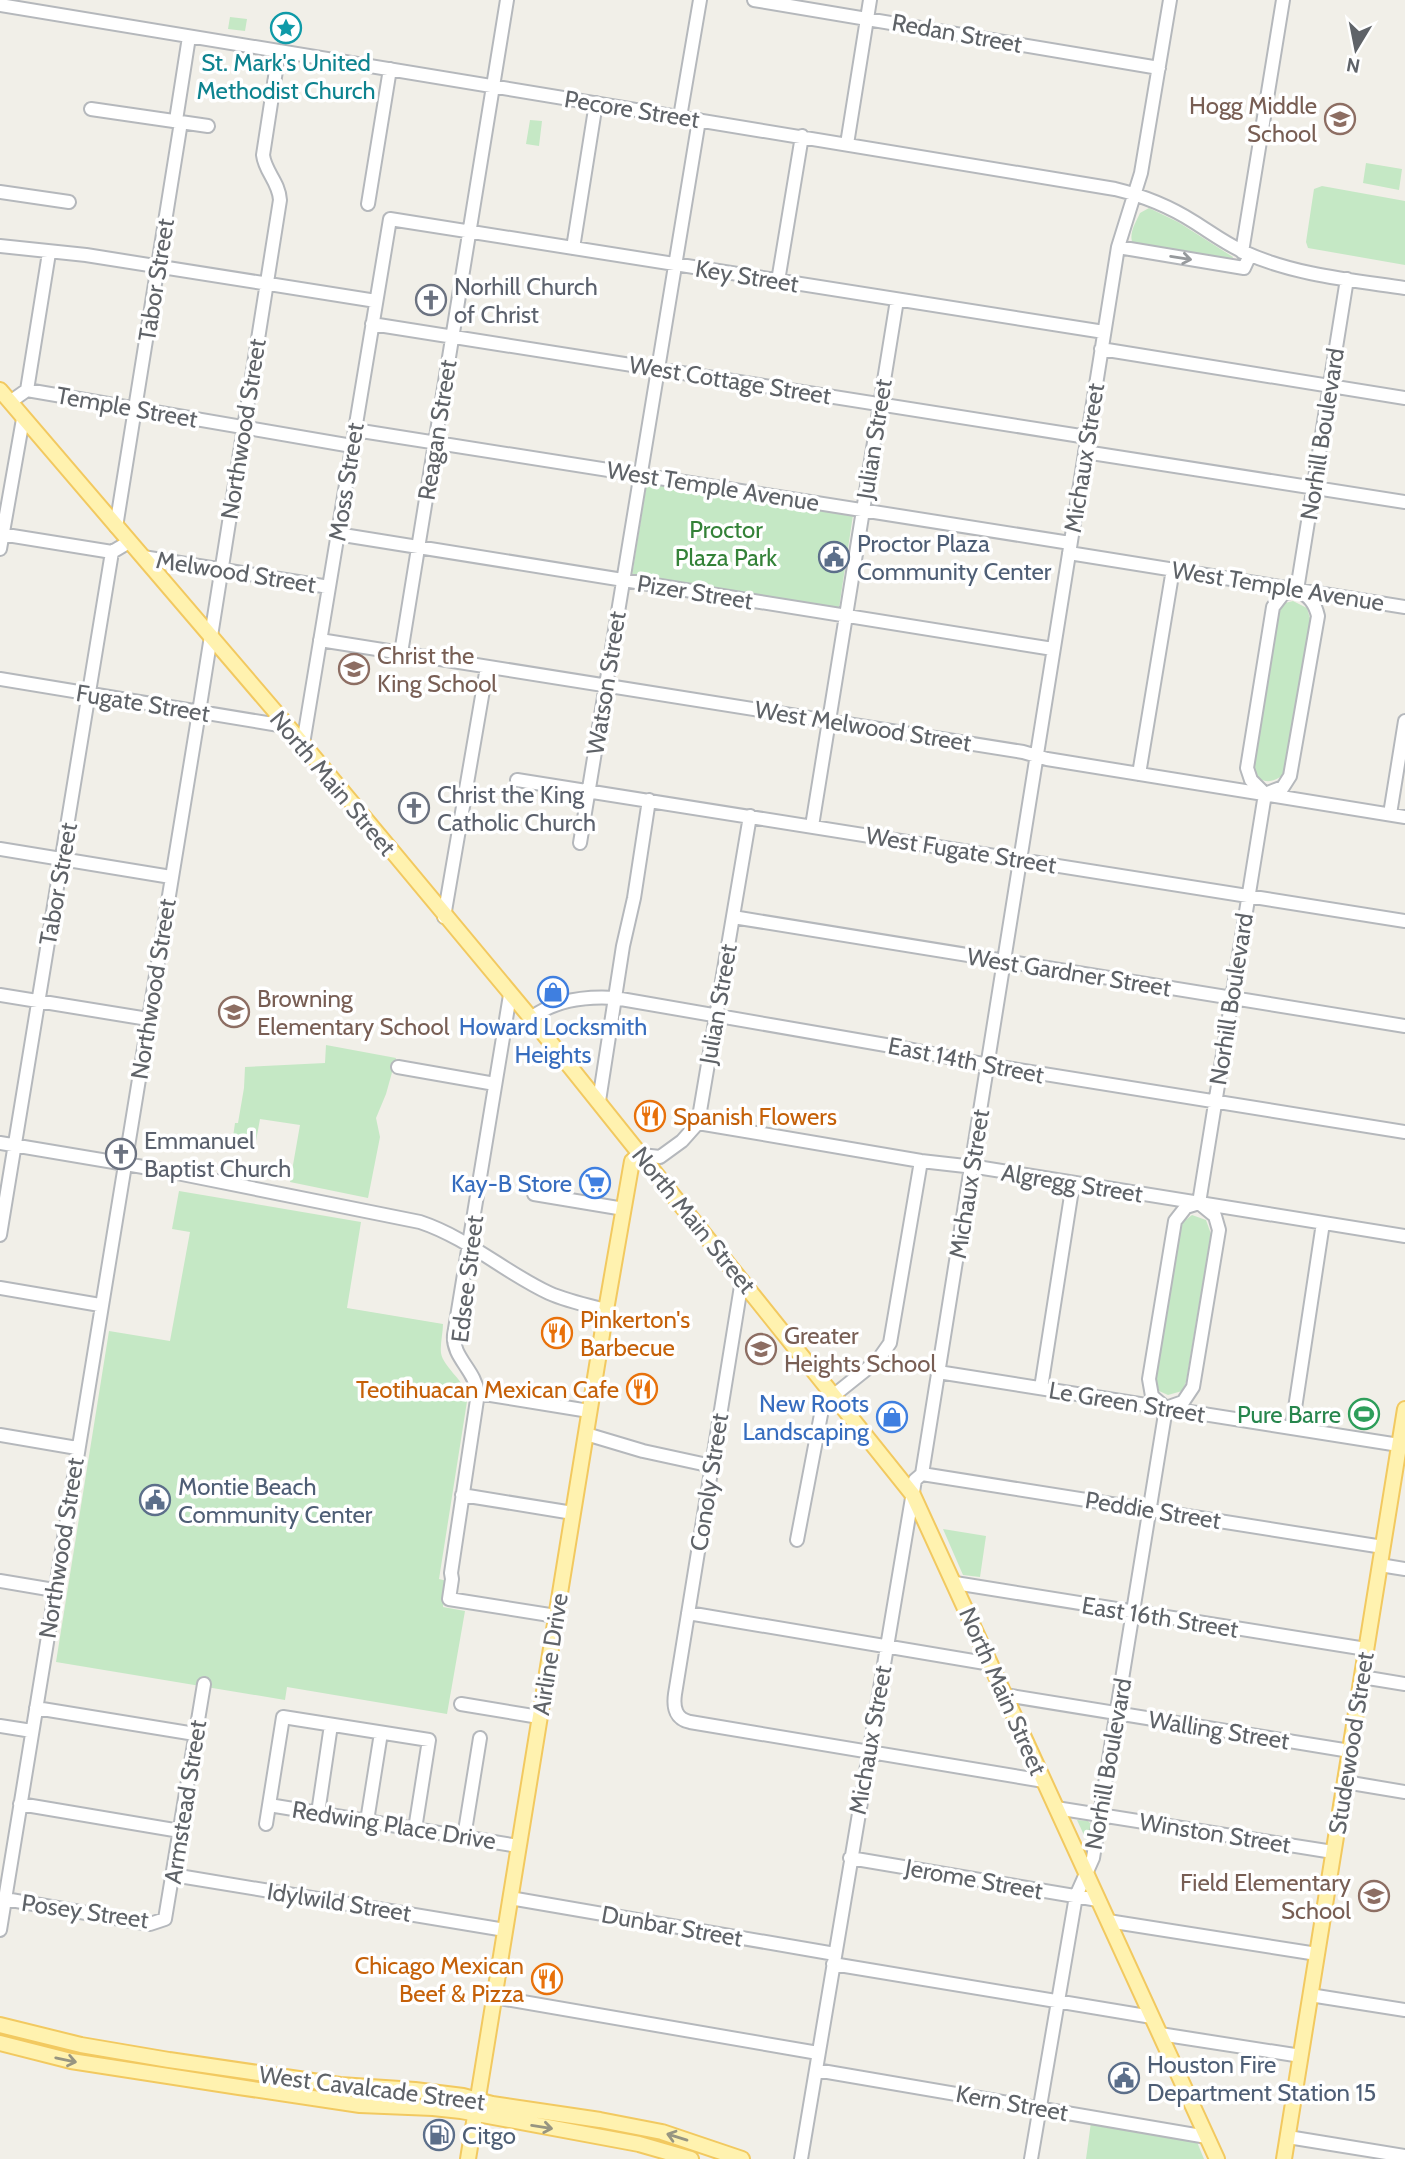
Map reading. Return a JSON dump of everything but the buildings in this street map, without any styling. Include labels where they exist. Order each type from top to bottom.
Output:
[{"type":"main road","name":"North Main Street","points":[[0,390],[303,744],[444,917],[531,1018],[912,1495],[955,1583],[1217,2159]]},
{"type":"main road","name":"Airline Drive","points":[[467,2159],[606,1310],[632,1161],[641,1155]]},
{"type":"main road","name":"Studewood Street","points":[[1284,2159],[1400,1454],[1405,1409]]},
{"type":"main road","name":"West Cavalcade Street","points":[[0,2025],[112,2051],[309,2081],[415,2090],[643,2128],[742,2159]]},
{"type":"main road","name":"West Cavalcade Street","points":[[0,2043],[109,2068],[239,2088],[360,2105],[433,2108],[475,2115],[639,2144],[691,2159]]},
{"type":"main road","points":[[109,2068],[112,2051]]},
{"type":"main road","points":[[185,2079],[185,2075],[193,2073],[235,2079],[244,2071]]},
{"type":"main road","points":[[239,2088],[243,2082],[250,2079],[284,2084],[309,2081]]},
{"type":"main road","points":[[639,2144],[643,2128]]},
{"type":"street","name":"Reagan Street","points":[[401,653],[507,0]]},
{"type":"street","points":[[680,117],[699,0]]},
{"type":"street","name":"Redan Street","points":[[754,0],[1159,68]]},
{"type":"street","points":[[847,144],[870,0]]},
{"type":"street","name":"Michaux Street","points":[[801,2159],[912,1495],[915,1480],[922,1474],[939,1372],[1118,247],[1142,173],[1170,0]]},
{"type":"street","points":[[1118,247],[1244,268],[1283,0]]},
{"type":"street","name":"Pecore Street","points":[[0,5],[802,136],[1136,194],[1173,209],[1246,253],[1302,271],[1405,288]]},
{"type":"street","name":"Tabor Street","points":[[117,527],[181,122],[176,120],[189,37]]},
{"type":"street","name":"Northwood Street","points":[[0,1930],[280,200],[278,185],[266,169],[263,155],[279,51]]},
{"type":"street","points":[[368,204],[390,69]]},
{"type":"street","points":[[573,248],[596,103]]},
{"type":"street","points":[[91,109],[208,126]]},
{"type":"street","name":"Watson Street","points":[[580,843],[699,120]]},
{"type":"street","points":[[778,281],[802,136]]},
{"type":"street","points":[[0,192],[69,202]]},
{"type":"street","name":"Key Street","points":[[390,219],[1104,332]]},
{"type":"street","name":"Moss Street","points":[[303,744],[390,219]]},
{"type":"street","points":[[0,246],[86,256],[376,301]]},
{"type":"street","points":[[10,402],[27,390],[50,253]]},
{"type":"street","name":"Norhill Boulevard","points":[[1297,590],[1347,279]]},
{"type":"street","name":"Julian Street","points":[[812,826],[897,300]]},
{"type":"street","name":"West Cottage Street","points":[[372,324],[1087,437]]},
{"type":"street","points":[[1101,349],[1405,397]]},
{"type":"street","name":"Temple Street","points":[[27,390],[352,446]]},
{"type":"street","points":[[0,549],[23,419]]},
{"type":"street","name":"West Temple Avenue","points":[[355,430],[863,510],[1173,569],[1405,607]]},
{"type":"street","points":[[1085,452],[1405,502]]},
{"type":"street","points":[[1,534],[112,552],[129,542]]},
{"type":"street","name":"Pizer Street","points":[[337,534],[1053,649]]},
{"type":"street","name":"Tabor Street","points":[[0,1235],[112,552]]},
{"type":"street","name":"Melwood Street","points":[[143,557],[329,587]]},
{"type":"street","points":[[1139,774],[1173,569]]},
{"type":"street","points":[[1297,590],[1312,601],[1318,616],[1290,776],[1283,787],[1265,794],[1251,780],[1247,768],[1273,607],[1283,593],[1297,590]]},
{"type":"street","name":"West Melwood Street","points":[[320,640],[1023,752],[1036,757],[1405,817]]},
{"type":"street","points":[[444,917],[487,667]]},
{"type":"street","name":"Fugate Street","points":[[0,679],[285,726]]},
{"type":"street","points":[[1390,814],[1405,721]]},
{"type":"street","name":"West Fugate Street","points":[[517,780],[1405,921]]},
{"type":"street","name":"Norhill Boulevard","points":[[1199,1203],[1265,794]]},
{"type":"street","points":[[599,1101],[615,998],[635,898],[649,800]]},
{"type":"street","name":"Julian Street","points":[[698,1123],[750,816]]},
{"type":"street","points":[[0,849],[171,877]]},
{"type":"street","name":"West Gardner Street","points":[[733,917],[1405,1026]]},
{"type":"street","points":[[0,995],[148,1019]]},
{"type":"street","name":"Edsee Street","points":[[478,1393],[477,1384],[458,1355],[454,1341],[510,995]]},
{"type":"street","name":"East 14th Street","points":[[531,1018],[555,1004],[569,1000],[589,997],[615,998],[988,1065],[1405,1132]]},
{"type":"street","points":[[398,1067],[495,1084]]},
{"type":"street","points":[[641,1155],[660,1157],[682,1141],[698,1123]]},
{"type":"street","name":"Algregg Street","points":[[698,1123],[921,1161],[1405,1236]]},
{"type":"street","points":[[0,1143],[392,1215],[432,1226],[470,1245],[547,1292],[606,1310]]},
{"type":"street","points":[[797,1540],[823,1404],[878,1360],[890,1343],[921,1161]]},
{"type":"street","points":[[1041,1388],[1073,1183]]},
{"type":"street","points":[[534,1194],[624,1209]]},
{"type":"street","points":[[1199,1203],[1215,1216],[1219,1230],[1192,1387],[1183,1402],[1166,1408],[1156,1401],[1150,1391],[1175,1221],[1186,1207],[1199,1203]]},
{"type":"street","points":[[1292,1428],[1323,1223]]},
{"type":"street","name":"Conoly Street","points":[[742,1280],[675,1709],[686,1721],[869,1752]]},
{"type":"street","points":[[0,1288],[100,1305]]},
{"type":"street","name":"Le Green Street","points":[[939,1372],[1292,1428],[1400,1454]]},
{"type":"street","points":[[556,1616],[449,1599],[478,1393],[589,1410]]},
{"type":"street","name":"Norhill Boulevard","points":[[1031,2159],[1076,1896],[1093,1858],[1166,1408]]},
{"type":"street","points":[[586,1434],[643,1451],[712,1466]]},
{"type":"street","points":[[0,1435],[77,1448]]},
{"type":"street","name":"Peddie Street","points":[[922,1474],[1383,1547]]},
{"type":"street","points":[[463,1494],[573,1513]]},
{"type":"street","points":[[1380,1565],[1405,1569]]},
{"type":"street","points":[[0,1581],[54,1590]]},
{"type":"street","name":"East 16th Street","points":[[955,1583],[1366,1649]]},
{"type":"street","points":[[688,1613],[991,1664]]},
{"type":"street","points":[[1362,1677],[1405,1684]]},
{"type":"street","name":"Armstead Street","points":[[164,1919],[204,1684]]},
{"type":"street","name":"Walling Street","points":[[1005,1695],[1350,1751]]},
{"type":"street","points":[[461,1704],[540,1717]]},
{"type":"street","points":[[36,1708],[195,1734]]},
{"type":"street","points":[[266,1824],[283,1717],[429,1740],[415,1829]]},
{"type":"street","points":[[318,1813],[331,1725]]},
{"type":"street","points":[[0,1726],[32,1731]]},
{"type":"street","points":[[367,1821],[381,1732]]},
{"type":"street","points":[[464,1837],[480,1738]]},
{"type":"street","points":[[869,1752],[1044,1781]]},
{"type":"street","points":[[1345,1782],[1405,1792]]},
{"type":"street","points":[[20,1804],[180,1832]]},
{"type":"street","name":"Redwing Place Drive","points":[[269,1805],[518,1846]]},
{"type":"street","name":"Winston Street","points":[[1056,1808],[1334,1852]]},
{"type":"street","name":"Jerome Street","points":[[850,1858],[1098,1900]]},
{"type":"street","name":"Idylwild Street","points":[[173,1875],[505,1930]]},
{"type":"street","name":"Dunbar Street","points":[[510,1898],[1059,2002],[1152,2017]]},
{"type":"street","name":"Posey Street","points":[[5,1899],[150,1924],[164,1919]]},
{"type":"street","points":[[1108,1921],[1317,1954]]},
{"type":"street","points":[[1311,1995],[1405,2010]]},
{"type":"street","points":[[494,1997],[818,2053]]},
{"type":"street","points":[[1160,2034],[1301,2056]]},
{"type":"street","name":"Kern Street","points":[[816,2070],[1207,2137]]},
{"type":"street","points":[[1287,2137],[1405,2156]]},
{"type":"green space","points":[[230,17],[247,19],[245,31],[228,29]]},
{"type":"green space","points":[[530,120],[542,121],[539,146],[526,144]]},
{"type":"green space","points":[[1366,163],[1402,169],[1399,190],[1363,183]]},
{"type":"green space","points":[[1322,186],[1405,201],[1405,265],[1308,248],[1306,242],[1314,189]]},
{"type":"green space","points":[[1149,208],[1178,222],[1233,257],[1231,262],[1133,244],[1131,236],[1135,224],[1140,213]]},
{"type":"green space","name":"Proctor Plaza Park","points":[[647,482],[853,515],[839,608],[632,575]]},
{"type":"green space","points":[[1293,601],[1307,608],[1311,622],[1284,774],[1276,780],[1267,781],[1259,778],[1253,771],[1276,610]]},
{"type":"green space","points":[[326,1045],[396,1058],[376,1118],[380,1137],[368,1198],[290,1182],[300,1125],[260,1119],[256,1141],[233,1137],[244,1088],[245,1067],[325,1063]]},
{"type":"green space","points":[[179,1191],[361,1222],[347,1308],[443,1324],[442,1358],[468,1395],[439,1579],[447,1581],[443,1607],[465,1611],[447,1714],[287,1687],[285,1700],[56,1662],[109,1331],[170,1341],[190,1232],[172,1229]]},
{"type":"green space","points":[[1192,1215],[1206,1220],[1211,1234],[1186,1382],[1182,1391],[1168,1395],[1159,1391],[1155,1377],[1180,1224]]},
{"type":"green space","points":[[943,1529],[986,1536],[980,1577],[963,1575]]},
{"type":"green space","points":[[1077,1820],[1091,1824],[1089,1846]]},
{"type":"green space","points":[[1091,2122],[1197,2142],[1204,2159],[1086,2159]]},
{"type":"place","name":"St. Mark's United Methodist Church","points":[[286,28]]},
{"type":"place","name":"Hogg Middle School","points":[[1340,119]]},
{"type":"place","name":"Norhill Church of Christ","points":[[431,300]]},
{"type":"place","name":"Proctor Plaza Community Center","points":[[834,557]]},
{"type":"place","name":"Christ the King School","points":[[354,669]]},
{"type":"place","name":"Christ the King Catholic Church","points":[[414,808]]},
{"type":"place","name":"Howard Locksmith Heights","points":[[553,992]]},
{"type":"place","name":"Browning Elementary School","points":[[234,1012]]},
{"type":"place","name":"Spanish Flowers","points":[[650,1116]]},
{"type":"place","name":"Emmanuel Baptist Church","points":[[121,1154]]},
{"type":"place","name":"Kay-B Store","points":[[595,1183]]},
{"type":"place","name":"Pinkerton's Barbecue","points":[[557,1333]]},
{"type":"place","name":"Greater Heights School","points":[[761,1349]]},
{"type":"place","name":"Teotihuacan Mexican Cafe","points":[[642,1389]]},
{"type":"place","name":"Pure Barre","points":[[1364,1414]]},
{"type":"place","name":"New Roots Landscaping","points":[[892,1417]]},
{"type":"place","name":"Montie Beach Community Center","points":[[155,1500]]},
{"type":"place","name":"Field Elementary School","points":[[1374,1896]]},
{"type":"place","name":"Chicago Mexican Beef & Pizza","points":[[547,1979]]},
{"type":"place","name":"Houston Fire Department Station 15","points":[[1124,2078]]},
{"type":"place","name":"Citgo","points":[[439,2135]]}]
